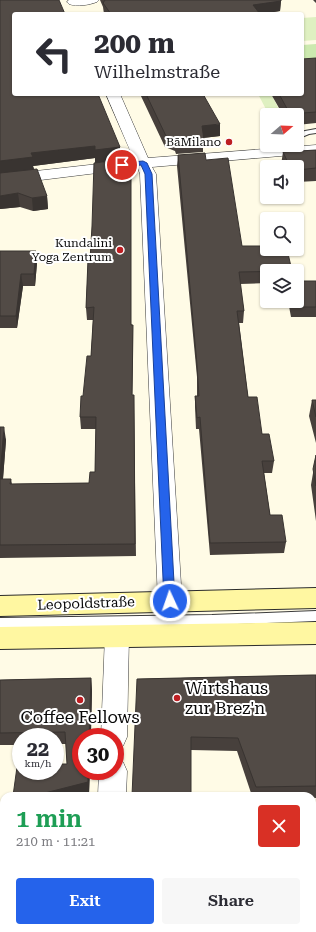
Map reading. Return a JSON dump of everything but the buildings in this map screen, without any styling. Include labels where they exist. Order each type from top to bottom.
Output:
[{"type":"main road","name":"Leopoldstraße","points":[[0,606],[316,598]]},
{"type":"main road","points":[[0,638],[316,633]]},
{"type":"street","points":[[77,12],[73,1],[93,0]]},
{"type":"street","points":[[114,96],[148,174],[170,601]]},
{"type":"street","points":[[304,148],[316,148]]},
{"type":"street","points":[[0,180],[260,151]]},
{"type":"street","points":[[114,728],[117,635]]},
{"type":"street","points":[[112,792],[113,780]]},
{"type":"lane","points":[[304,134],[316,131]]},
{"type":"lane","points":[[0,623],[212,620],[316,616]]},
{"type":"green space","points":[[316,17],[316,40],[304,41],[304,18]]},
{"type":"green space","points":[[316,44],[316,69],[304,70],[304,45]]},
{"type":"green space","points":[[259,96],[272,96],[278,108],[265,108]]},
{"type":"place","name":"BāMilano","points":[[229,142]]},
{"type":"place","name":"Kundalini Yoga Zentrum","points":[[120,250]]},
{"type":"place","name":"Wirtshaus zur Brez'n","points":[[177,698]]},
{"type":"place","name":"Coffee Fellows","points":[[80,700]]},
{"type":"route","points":[[122,165],[143,163],[148,174],[170,601]]}]
